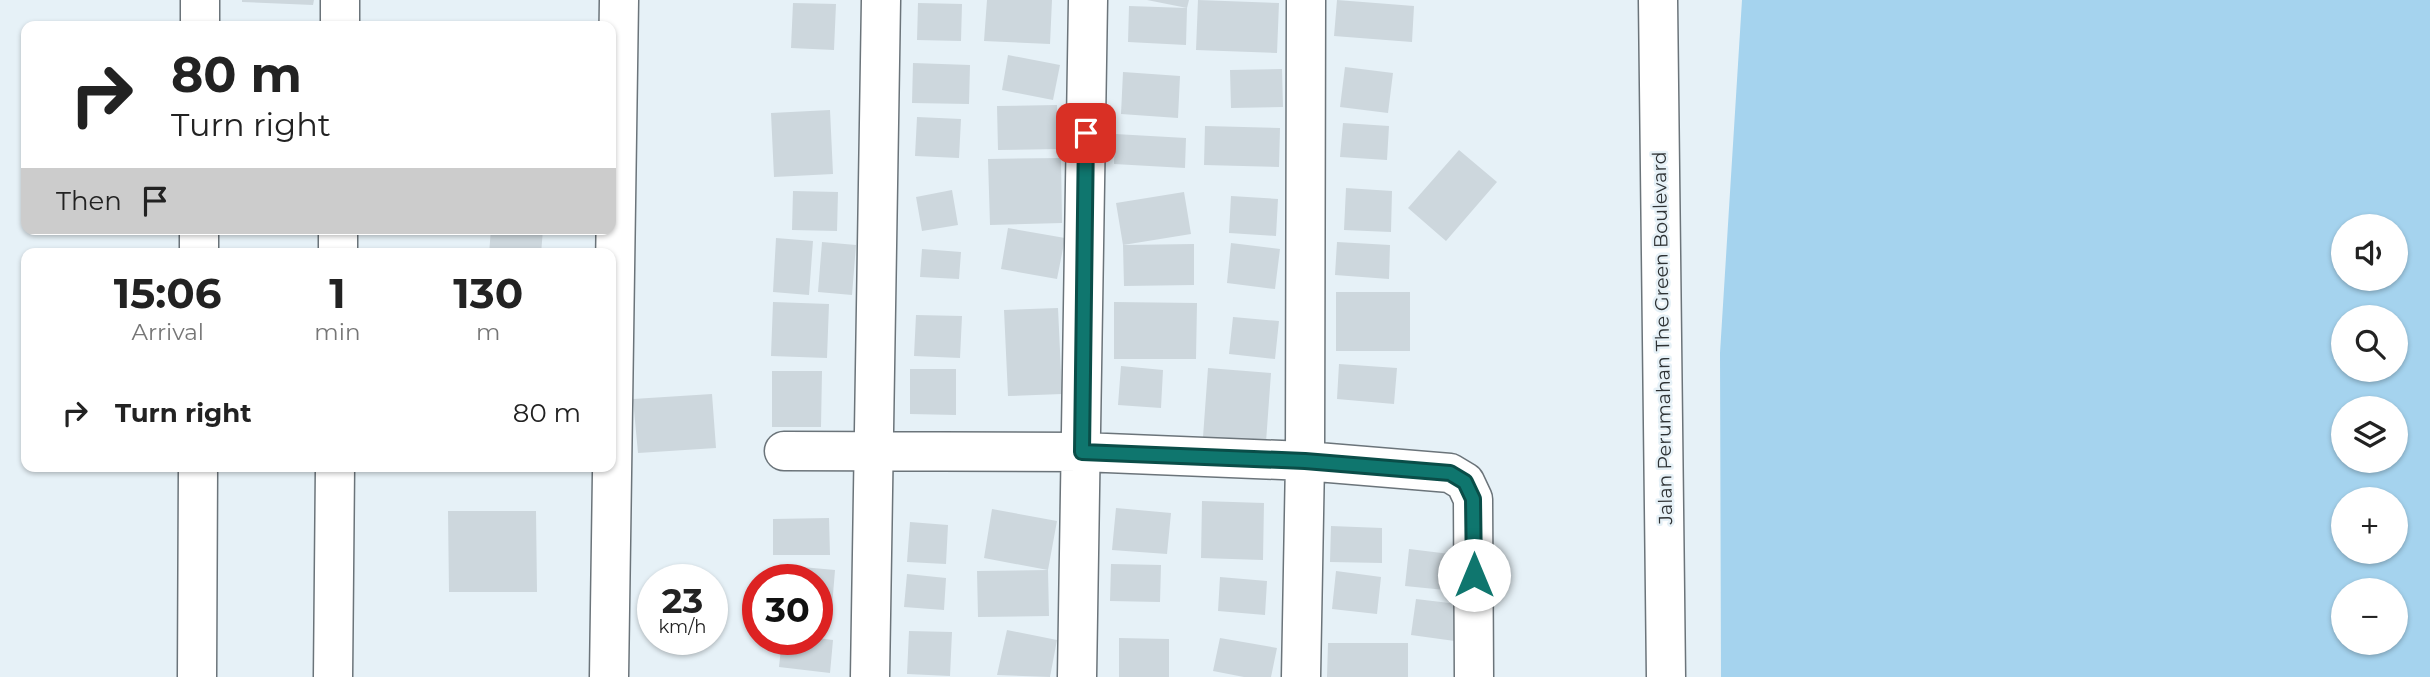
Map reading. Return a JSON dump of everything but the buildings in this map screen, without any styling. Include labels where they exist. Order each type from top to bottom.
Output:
[{"type":"street","points":[[200,0],[200,21]]},
{"type":"street","points":[[340,0],[340,21]]},
{"type":"street","points":[[616,203],[619,0]]},
{"type":"street","points":[[870,677],[881,0]]},
{"type":"street","points":[[1077,677],[1088,0]]},
{"type":"street","points":[[1301,677],[1305,461],[1306,0]]},
{"type":"street","name":"Jalan Perumahan The Green Boulevard","points":[[1658,0],[1666,677]]},
{"type":"street","points":[[784,451],[1082,452],[1305,461],[1450,473],[1465,482],[1473,499],[1474,677]]},
{"type":"street","points":[[197,677],[198,472]]},
{"type":"street","points":[[333,677],[335,472]]},
{"type":"street","points":[[609,677],[612,472]]},
{"type":"shaded area","points":[[1742,0],[2430,0],[2430,677],[1721,677],[1720,353]]},
{"type":"route","points":[[1086,133],[1082,452],[1305,461],[1450,473],[1465,482],[1473,499],[1474,575]]}]
